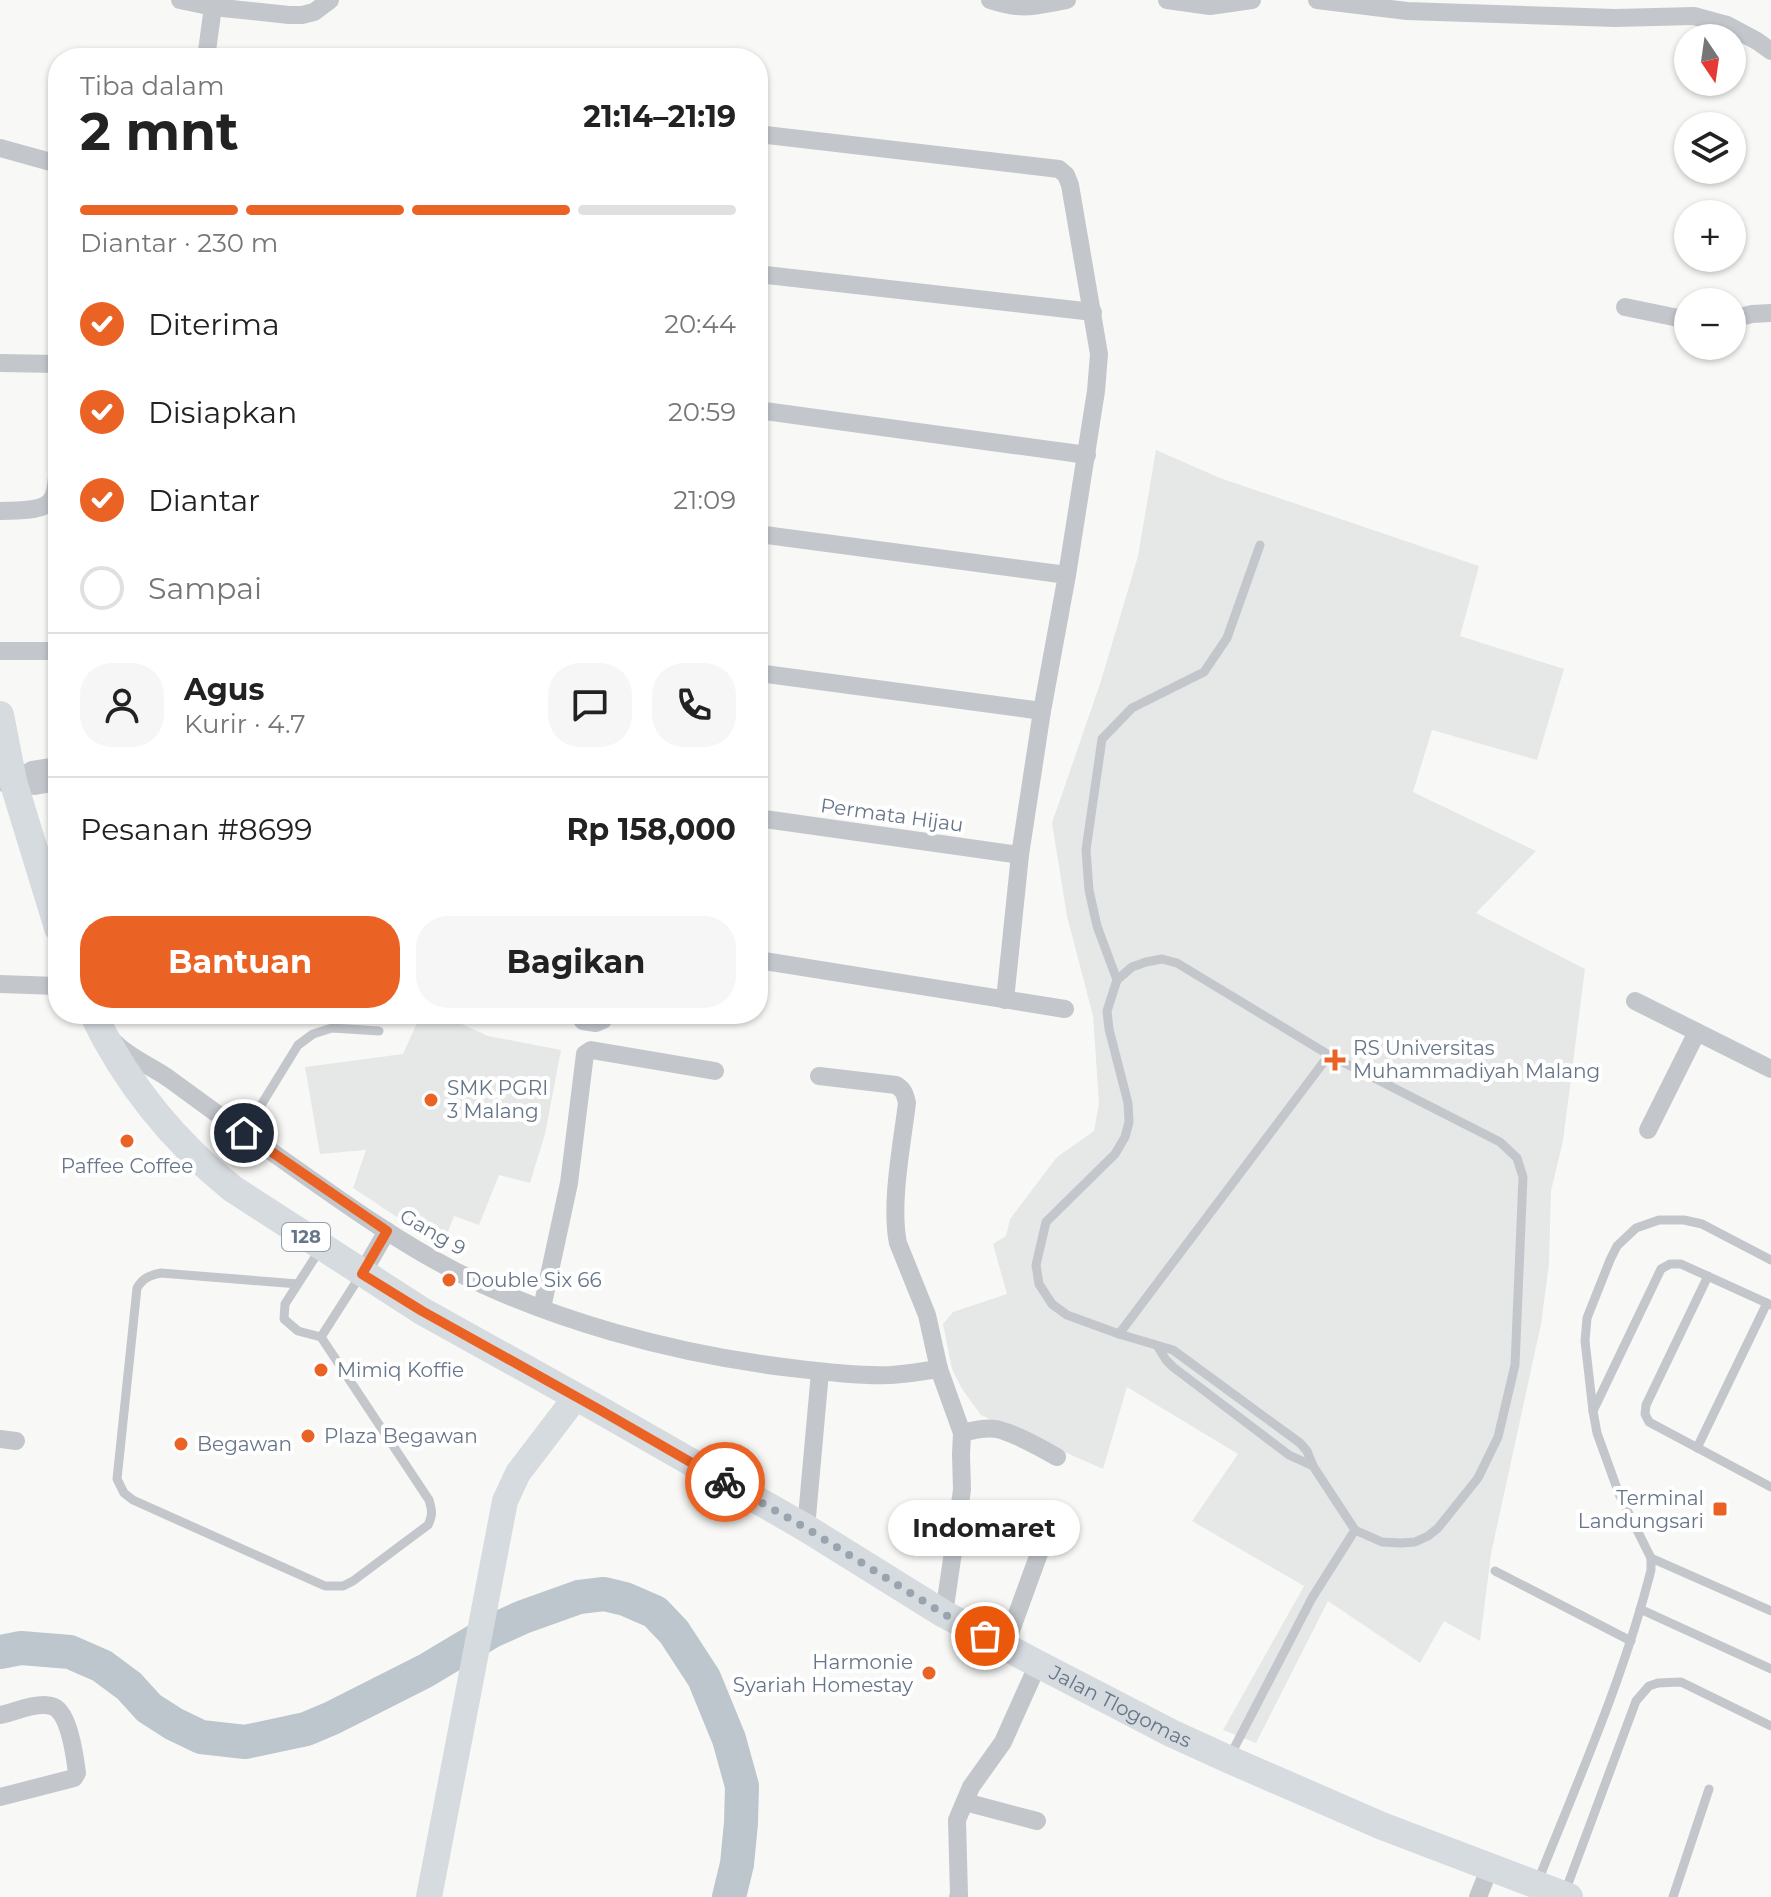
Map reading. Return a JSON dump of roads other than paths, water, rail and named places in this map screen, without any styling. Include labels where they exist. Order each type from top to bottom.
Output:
[{"type":"main road","points":[[0,715],[7,782],[48,900]]},
{"type":"main road","name":"Jalan Tlogomas","points":[[98,1024],[141,1095],[207,1168],[233,1189],[422,1311],[806,1528],[944,1614],[1171,1733],[1382,1826],[1566,1896]]},
{"type":"main road","points":[[429,1897],[505,1501],[518,1473],[576,1397]]},
{"type":"street","points":[[180,0],[213,7],[302,15],[314,12],[330,0]]},
{"type":"street","points":[[990,0],[1022,8],[1067,0]]},
{"type":"street","points":[[1167,0],[1210,6],[1252,0]]},
{"type":"street","points":[[1317,0],[1407,11],[1424,6],[1615,18],[1694,16],[1727,25],[1771,51]]},
{"type":"street","points":[[207,48],[213,7]]},
{"type":"street","points":[[768,139],[1059,169],[1070,185],[1099,354],[1087,455],[1020,855],[1005,1000]]},
{"type":"street","points":[[0,148],[48,161]]},
{"type":"street","points":[[768,275],[1093,312]]},
{"type":"street","points":[[1625,307],[1674,317]]},
{"type":"street","points":[[1746,316],[1771,313]]},
{"type":"street","points":[[0,363],[48,364]]},
{"type":"street","points":[[768,411],[1087,455]]},
{"type":"street","points":[[0,511],[34,508],[48,503]]},
{"type":"street","points":[[768,535],[1067,575]]},
{"type":"street","points":[[0,651],[48,651]]},
{"type":"street","points":[[768,674],[1042,711]]},
{"type":"street","points":[[7,782],[32,770],[48,768]]},
{"type":"street","points":[[7,782],[35,786],[48,784]]},
{"type":"street","name":"Permata Hijau","points":[[768,819],[1020,855]]},
{"type":"street","points":[[768,962],[1065,1009]]},
{"type":"street","points":[[0,984],[48,986]]},
{"type":"street","points":[[1635,1001],[1771,1069]]},
{"type":"street","name":"Gang 9","points":[[99,1024],[122,1050],[165,1076],[387,1231],[454,1271],[493,1289],[594,1326],[726,1358],[820,1372],[892,1375],[939,1369]]},
{"type":"street","points":[[1648,1130],[1697,1032]]},
{"type":"street","points":[[542,1308],[569,1183],[585,1054],[591,1050],[715,1071]]},
{"type":"street","points":[[819,1076],[896,1085],[902,1089],[907,1103],[896,1235],[927,1315],[939,1369],[962,1433],[962,1490],[944,1614]]},
{"type":"street","points":[[362,1274],[387,1231]]},
{"type":"street","points":[[806,1528],[820,1372]]},
{"type":"street","points":[[962,1433],[997,1429],[1057,1457]]},
{"type":"street","points":[[1005,1647],[1048,1529]]},
{"type":"street","points":[[964,1896],[957,1820],[971,1787],[1003,1742],[1038,1664]]},
{"type":"street","points":[[0,1715],[46,1704],[55,1707],[66,1721],[77,1773],[74,1778],[60,1783],[0,1797]]},
{"type":"street","points":[[965,1802],[1037,1821]]},
{"type":"street","points":[[1478,1897],[1490,1867]]},
{"type":"lane","points":[[1117,980],[1097,926],[1089,890],[1086,850],[1102,739],[1132,708],[1204,672],[1227,638],[1260,545]]},
{"type":"lane","points":[[1162,959],[1177,963],[1329,1055],[1500,1142],[1517,1158],[1523,1177],[1515,1365],[1498,1437],[1478,1478],[1428,1536],[1415,1542],[1382,1542],[1355,1530],[1300,1443],[1173,1350],[1067,1315],[1052,1304],[1039,1284],[1036,1265],[1046,1222],[1115,1154],[1129,1122],[1128,1103],[1107,1011],[1117,980],[1132,967],[1146,962],[1162,959]]},
{"type":"lane","points":[[244,1133],[298,1045],[313,1034],[332,1028],[379,1031]]},
{"type":"lane","points":[[1119,1334],[1329,1055]]},
{"type":"lane","points":[[1537,1884],[1611,1697],[1651,1570],[1651,1558],[1619,1494],[1597,1433],[1585,1341],[1587,1318],[1617,1246],[1636,1228],[1659,1220],[1702,1224],[1771,1260]]},
{"type":"lane","points":[[298,1284],[161,1273],[141,1282],[137,1288],[117,1479],[124,1493],[133,1500],[325,1586],[343,1586],[428,1525],[432,1517],[429,1500],[321,1337],[298,1331],[284,1319],[285,1304],[298,1284],[322,1247]]},
{"type":"lane","points":[[1593,1411],[1661,1269],[1670,1264],[1681,1264],[1769,1304],[1697,1448]]},
{"type":"lane","points":[[321,1337],[362,1274]]},
{"type":"lane","points":[[1708,1276],[1646,1405],[1645,1414],[1649,1422],[1771,1487]]},
{"type":"lane","points":[[1158,1347],[1166,1360],[1186,1377],[1289,1455],[1313,1466]]},
{"type":"lane","points":[[1228,1759],[1312,1598],[1355,1530]]},
{"type":"lane","points":[[1651,1558],[1771,1611]]},
{"type":"lane","points":[[1495,1571],[1631,1641]]},
{"type":"lane","points":[[1640,1609],[1771,1669]]},
{"type":"lane","points":[[1566,1896],[1636,1701],[1649,1686],[1681,1682],[1771,1726]]},
{"type":"lane","points":[[1673,1897],[1709,1789]]},
{"type":"waterway","points":[[0,1652],[21,1648],[70,1652],[102,1666],[129,1686],[149,1708],[174,1724],[201,1737],[245,1742],[306,1729],[332,1718],[523,1617],[579,1597],[604,1594],[625,1599],[655,1612],[674,1632],[704,1678],[729,1739],[742,1786],[737,1864],[729,1897]]},
{"type":"place","name":"RS Universitas Muhammadiyah Malang","points":[[1335,1060]]},
{"type":"place","name":"SMK PGRI 3 Malang","points":[[431,1100]]},
{"type":"place","name":"Paffee Coffee","points":[[127,1141]]},
{"type":"place","name":"Double Six 66","points":[[449,1280]]},
{"type":"place","name":"Mimiq Koffie","points":[[321,1370]]},
{"type":"place","name":"Plaza Begawan","points":[[308,1436]]},
{"type":"place","name":"Begawan","points":[[181,1444]]},
{"type":"place","name":"Terminal Landungsari","points":[[1720,1509]]},
{"type":"place","name":"Indomaret","points":[[985,1636]]},
{"type":"place","name":"Harmonie Syariah Homestay","points":[[929,1673]]}]
